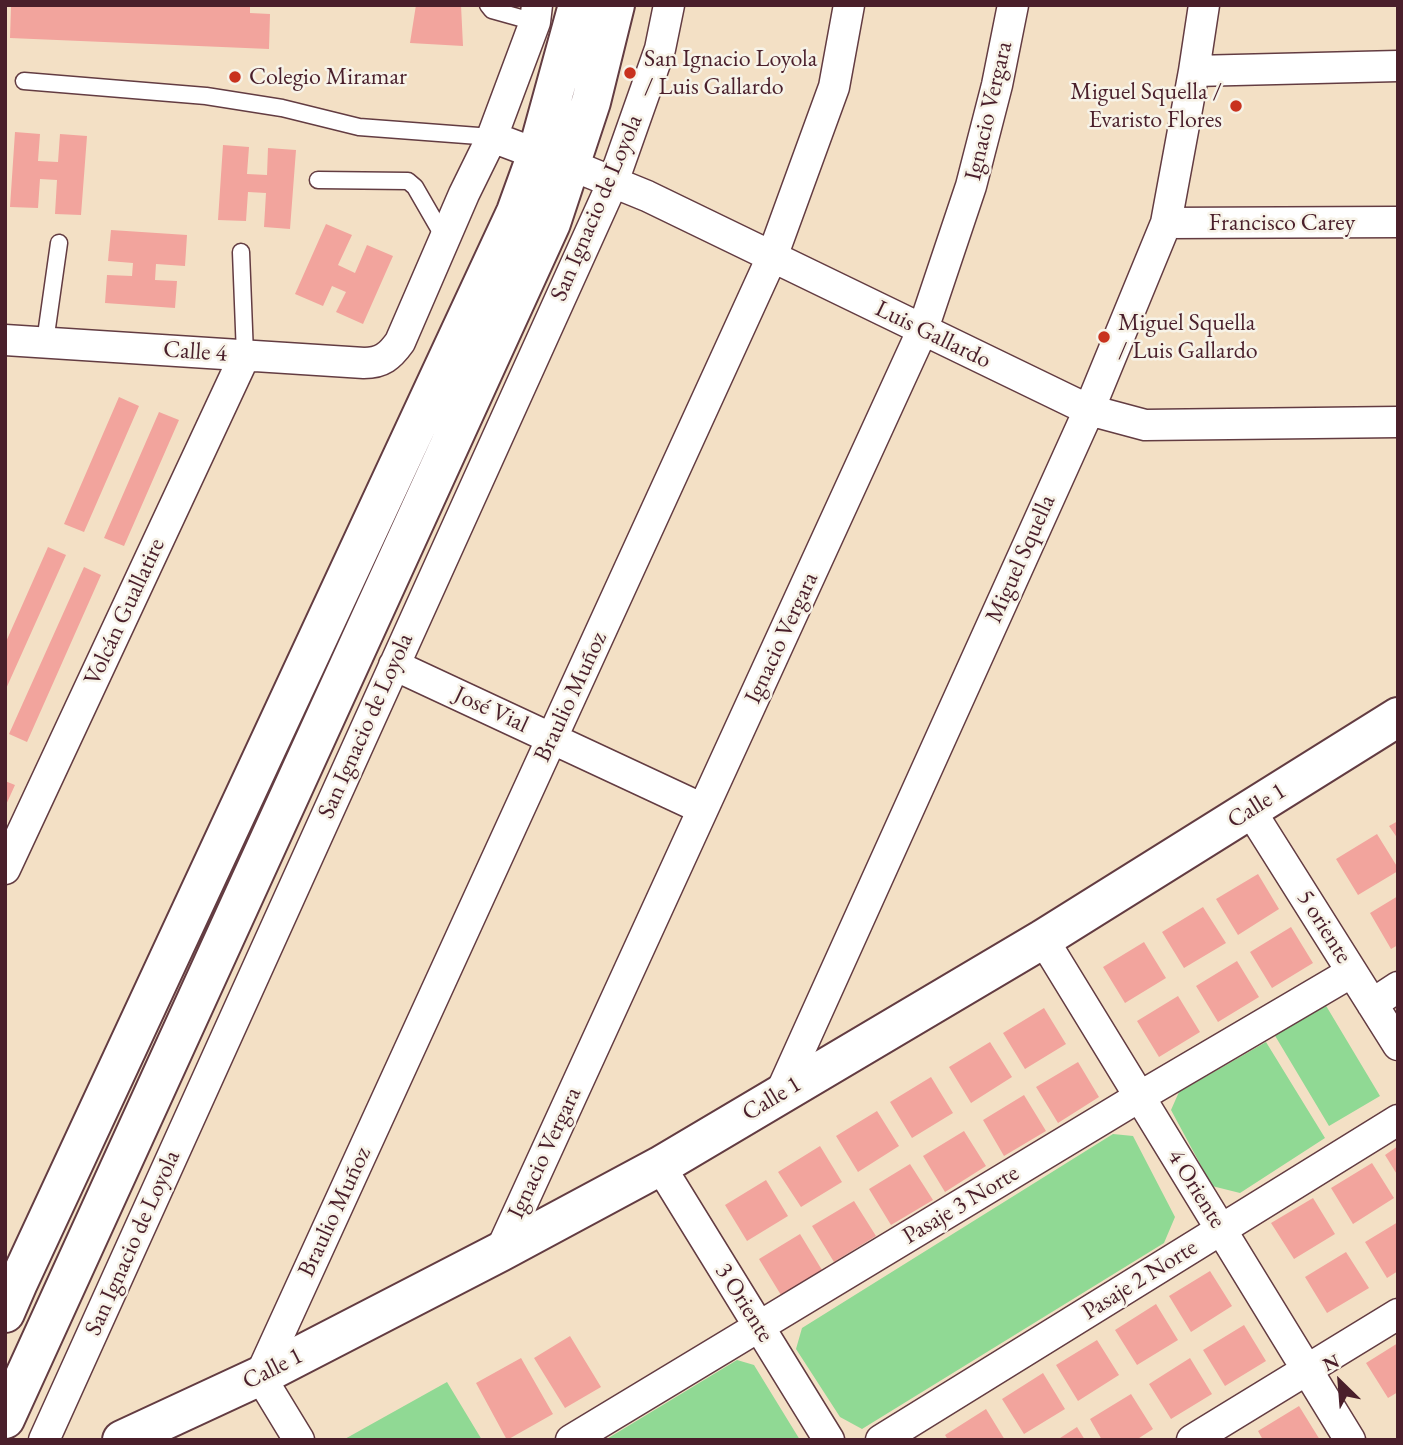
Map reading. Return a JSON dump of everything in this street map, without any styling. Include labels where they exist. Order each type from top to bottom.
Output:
[{"type":"main road","name":"San Ignacio de Loyola","points":[[5,1419],[551,223],[554,159],[578,5]]},
{"type":"main road","name":"San Ignacio de Loyola","points":[[5,1313],[516,212],[591,102],[615,5]]},
{"type":"main road","name":"Calle 1","points":[[122,1440],[260,1376],[660,1166],[1043,939],[1398,717]]},
{"type":"street","name":"San Ignacio de Loyola","points":[[44,1440],[613,182],[660,49],[669,5]]},
{"type":"street","name":"Braulio Muñoz","points":[[260,1376],[772,257],[835,87],[849,5]]},
{"type":"street","name":"Ignacio Vergara","points":[[499,1252],[923,330],[971,186],[997,85],[1013,5]]},
{"type":"street","name":"Miguel Squella","points":[[780,1094],[1088,410],[1166,223],[1194,71],[1203,5]]},
{"type":"street","points":[[445,239],[492,137],[536,14]]},
{"type":"street","points":[[1194,71],[1398,66]]},
{"type":"street","name":"Luis Gallardo","points":[[492,137],[647,196],[1088,410],[1145,425],[1398,422]]},
{"type":"street","name":"Francisco Carey","points":[[1166,223],[1398,222]]},
{"type":"street","name":"Calle 4","points":[[5,340],[374,363],[393,352],[400,342],[445,239]]},
{"type":"street","name":"Volcán Guallatire","points":[[5,869],[245,355]]},
{"type":"street","name":"José Vial","points":[[394,665],[703,809]]},
{"type":"street","name":"5 oriente","points":[[1250,810],[1398,1045]]},
{"type":"street","name":"4 Oriente","points":[[1043,939],[1350,1440]]},
{"type":"street","name":"Pasaje 3 Norte","points":[[571,1440],[1139,1097],[1352,972]]},
{"type":"street","points":[[1372,1004],[1398,988]]},
{"type":"street","name":"Pasaje 2 Norte","points":[[881,1440],[1398,1120]]},
{"type":"street","name":"3 Oriente","points":[[660,1166],[829,1440]]},
{"type":"street","points":[[1192,1440],[1398,1314]]},
{"type":"street","points":[[260,1376],[299,1440]]},
{"type":"lane","points":[[488,5],[492,10],[536,14]]},
{"type":"lane","points":[[24,81],[206,96],[282,108],[359,127],[492,137]]},
{"type":"lane","points":[[318,180],[408,181],[415,187],[445,239]]},
{"type":"lane","points":[[45,342],[59,243]]},
{"type":"lane","points":[[241,252],[245,355]]},
{"type":"green space","points":[[1325,1004],[1380,1096],[1329,1126],[1274,1034]]},
{"type":"green space","points":[[1266,1042],[1325,1138],[1240,1193],[1212,1186],[1171,1110],[1179,1092]]},
{"type":"green space","points":[[1113,1134],[1133,1136],[1175,1217],[1164,1243],[862,1429],[840,1417],[796,1349],[802,1328]]},
{"type":"green space","points":[[737,1360],[754,1365],[800,1440],[605,1440]]},
{"type":"green space","points":[[447,1382],[482,1440],[343,1440]]},
{"type":"building","points":[[250,5],[250,13],[270,14],[269,49],[10,38],[11,7]]},
{"type":"building","points":[[416,5],[461,5],[463,46],[410,43]]},
{"type":"building","points":[[15,132],[40,134],[38,161],[58,162],[60,134],[87,136],[81,215],[55,214],[57,180],[40,179],[38,208],[10,207]]},
{"type":"building","points":[[223,145],[249,147],[247,174],[267,175],[268,148],[296,150],[290,229],[264,227],[266,193],[248,192],[246,221],[218,220]]},
{"type":"building","points":[[326,224],[352,235],[338,265],[355,273],[367,245],[393,256],[363,324],[336,312],[346,292],[332,286],[323,306],[295,294]]},
{"type":"building","points":[[111,230],[187,235],[185,266],[156,264],[155,280],[177,281],[175,308],[105,303],[107,275],[132,276],[133,263],[108,261]]},
{"type":"building","points":[[119,397],[139,406],[84,532],[64,524]]},
{"type":"building","points":[[159,412],[179,420],[124,546],[104,538]]},
{"type":"building","points":[[48,547],[66,555],[5,691],[5,644]]},
{"type":"building","points":[[84,567],[101,575],[27,742],[9,734]]},
{"type":"building","points":[[5,781],[15,785],[5,807]]},
{"type":"building","points":[[1398,821],[1398,839],[1389,826]]},
{"type":"building","points":[[1377,834],[1398,871],[1358,895],[1336,859]]},
{"type":"building","points":[[1258,874],[1279,909],[1238,935],[1216,899]]},
{"type":"building","points":[[1398,896],[1398,945],[1391,949],[1370,913]]},
{"type":"building","points":[[1203,907],[1226,943],[1184,968],[1162,932]]},
{"type":"building","points":[[1291,927],[1313,963],[1272,988],[1250,952]]},
{"type":"building","points":[[1144,942],[1166,978],[1125,1003],[1103,967]]},
{"type":"building","points":[[1237,961],[1259,997],[1218,1022],[1196,986]]},
{"type":"building","points":[[1178,996],[1200,1032],[1159,1057],[1137,1021]]},
{"type":"building","points":[[1044,1008],[1066,1044],[1025,1069],[1003,1033]]},
{"type":"building","points":[[990,1042],[1012,1077],[971,1103],[949,1067]]},
{"type":"building","points":[[1078,1062],[1099,1097],[1058,1123],[1036,1087]]},
{"type":"building","points":[[931,1077],[953,1113],[912,1138],[890,1102]]},
{"type":"building","points":[[1024,1095],[1046,1131],[1004,1156],[983,1120]]},
{"type":"building","points":[[877,1111],[899,1146],[858,1172],[836,1136]]},
{"type":"building","points":[[964,1131],[986,1166],[945,1192],[923,1156]]},
{"type":"building","points":[[820,1146],[842,1182],[801,1207],[778,1172]]},
{"type":"building","points":[[1398,1146],[1398,1176],[1385,1155]]},
{"type":"building","points":[[1372,1163],[1394,1198],[1353,1224],[1331,1188]]},
{"type":"building","points":[[910,1164],[933,1200],[891,1225],[869,1189]]},
{"type":"building","points":[[766,1180],[788,1216],[747,1241],[725,1205]]},
{"type":"building","points":[[1313,1198],[1335,1234],[1294,1259],[1271,1223]]},
{"type":"building","points":[[854,1201],[876,1236],[834,1262],[812,1226]]},
{"type":"building","points":[[1398,1222],[1398,1271],[1387,1278],[1365,1242]]},
{"type":"building","points":[[800,1234],[822,1270],[781,1295],[759,1259]]},
{"type":"building","points":[[1346,1252],[1369,1288],[1327,1313],[1305,1277]]},
{"type":"building","points":[[1210,1271],[1232,1306],[1191,1332],[1169,1296]]},
{"type":"building","points":[[1156,1304],[1178,1340],[1137,1365],[1115,1330]]},
{"type":"building","points":[[1244,1325],[1266,1361],[1225,1386],[1203,1350]]},
{"type":"building","points":[[570,1336],[601,1387],[565,1408],[534,1358]]},
{"type":"building","points":[[1097,1340],[1119,1375],[1078,1401],[1056,1365]]},
{"type":"building","points":[[1398,1343],[1398,1392],[1388,1398],[1366,1363]]},
{"type":"building","points":[[521,1358],[553,1414],[507,1440],[476,1383]]},
{"type":"building","points":[[1190,1358],[1212,1394],[1171,1419],[1149,1384]]},
{"type":"building","points":[[1043,1373],[1065,1409],[1024,1434],[1002,1399]]},
{"type":"building","points":[[1131,1394],[1153,1429],[1136,1440],[1102,1440],[1090,1419]]},
{"type":"building","points":[[1299,1406],[1320,1440],[1263,1440],[1258,1431]]},
{"type":"building","points":[[986,1409],[1005,1440],[948,1440],[945,1435]]},
{"type":"building","points":[[1077,1427],[1085,1440],[1057,1440]]},
{"type":"place","name":"San Ignacio Loyola / Luis Gallardo","points":[[630,73]]},
{"type":"place","name":"Colegio Miramar","points":[[235,77]]},
{"type":"place","name":"Miguel Squella / Evaristo Flores","points":[[1236,106]]},
{"type":"place","name":"Miguel Squella / Luis Gallardo","points":[[1104,337]]}]
